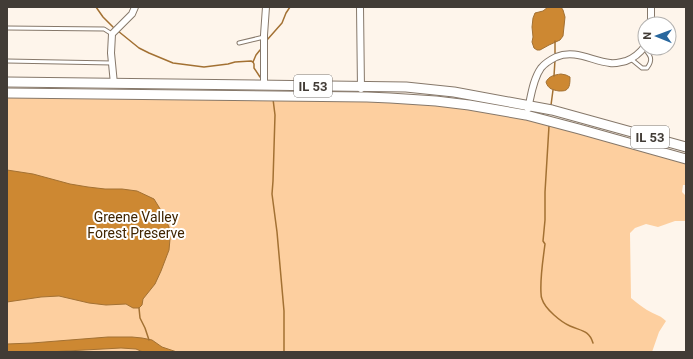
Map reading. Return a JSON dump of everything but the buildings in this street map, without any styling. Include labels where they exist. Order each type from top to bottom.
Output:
[{"type":"main road","name":"IL 53","points":[[7,82],[406,87],[454,92],[552,110],[686,147]]},
{"type":"main road","name":"IL 53","points":[[7,93],[361,97],[436,101],[469,105],[544,119],[686,159]]},
{"type":"street","points":[[114,84],[111,53],[112,34],[132,14],[135,7]]},
{"type":"street","points":[[264,85],[264,37],[266,7]]},
{"type":"street","points":[[360,7],[361,97]]},
{"type":"street","points":[[526,115],[539,73],[544,66],[554,58],[565,54],[573,54],[611,63],[631,59],[637,55]]},
{"type":"lane","points":[[7,28],[104,29],[112,34]]},
{"type":"lane","points":[[239,43],[264,37]]},
{"type":"lane","points":[[631,59],[642,68],[647,68],[652,60],[650,56]]},
{"type":"lane","points":[[7,61],[112,63]]},
{"type":"green space","name":"Greene Valley Forest Preserve","points":[[7,95],[382,102],[470,108],[542,122],[686,163],[686,185],[683,185],[682,192],[686,196],[685,221],[675,221],[658,227],[646,224],[635,228],[630,233],[631,298],[640,306],[666,321],[659,332],[652,352],[7,352]]},
{"type":"shaded area","points":[[548,7],[561,7],[563,10],[565,17],[563,36],[560,40],[537,50],[534,48],[532,42],[533,18],[535,13],[543,11]]},
{"type":"shaded area","points":[[561,74],[570,77],[570,85],[568,88],[565,91],[559,91],[549,88],[546,82],[547,80],[552,76]]},
{"type":"shaded area","points":[[7,170],[33,174],[70,184],[88,187],[137,191],[154,199],[169,227],[169,250],[155,284],[143,299],[142,305],[139,308],[133,308],[126,304],[106,305],[89,303],[59,296],[7,302]]},
{"type":"shaded area","points":[[108,337],[132,337],[152,340],[162,347],[177,352],[143,352],[136,349],[121,348],[48,352],[7,352],[7,344]]},
{"type":"waterway","points":[[96,7],[113,27]]},
{"type":"waterway","points":[[267,40],[282,23],[290,7]]},
{"type":"waterway","points":[[118,31],[139,48],[173,63],[204,67],[235,62],[253,62]]},
{"type":"waterway","points":[[555,41],[555,53]]},
{"type":"waterway","points":[[260,50],[253,62],[254,68],[260,77]]},
{"type":"waterway","points":[[554,76],[555,60]]},
{"type":"waterway","points":[[551,105],[553,90]]},
{"type":"waterway","points":[[273,99],[275,115],[272,194],[284,311],[284,352]]},
{"type":"waterway","points":[[549,126],[543,241],[545,244],[541,275],[541,297],[546,307],[554,315],[566,324],[587,333],[593,343]]},
{"type":"waterway","points":[[139,308],[140,318],[149,340]]}]
